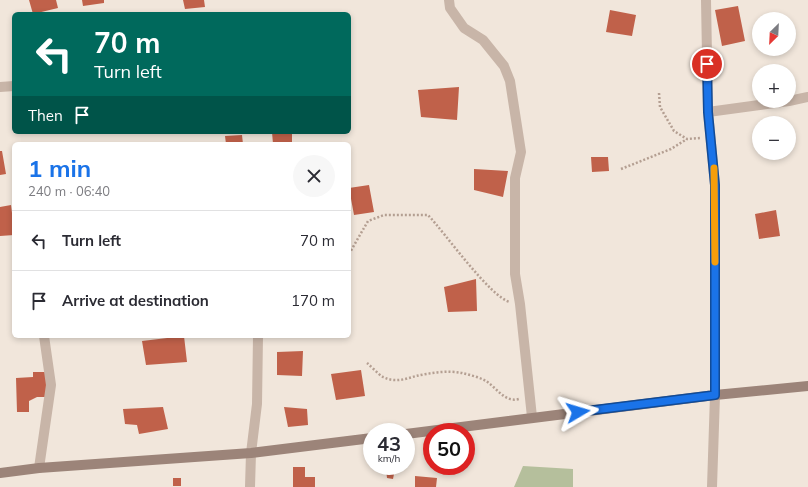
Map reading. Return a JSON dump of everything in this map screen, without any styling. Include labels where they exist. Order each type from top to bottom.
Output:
[{"type":"main road","points":[[415,433],[715,395],[808,386]]},
{"type":"main road","points":[[0,473],[39,468],[251,453],[363,439]]},
{"type":"street","points":[[449,0],[450,8],[464,28],[483,40],[504,66],[510,81],[521,152],[515,178],[515,274],[520,304],[532,418]]},
{"type":"street","points":[[706,0],[708,112],[715,185],[715,395],[712,487]]},
{"type":"street","points":[[0,87],[12,86]]},
{"type":"street","points":[[796,100],[808,98]]},
{"type":"street","points":[[708,112],[752,106]]},
{"type":"street","points":[[39,468],[50,385],[44,338]]},
{"type":"street","points":[[250,487],[251,453],[257,404],[258,338]]},
{"type":"path","points":[[659,93],[660,107],[674,131],[687,139]]},
{"type":"path","points":[[621,168],[671,149],[687,139],[711,137]]},
{"type":"path","points":[[351,251],[368,221],[384,215],[428,216],[490,288],[503,300],[520,304]]},
{"type":"path","points":[[367,363],[384,377],[406,380],[415,376],[438,372],[459,372],[485,380],[504,396],[514,400],[529,396]]},
{"type":"green space","points":[[523,466],[573,469],[573,487],[514,487]]},
{"type":"building","points":[[29,0],[56,0],[58,8],[41,12],[32,12]]},
{"type":"building","points":[[82,0],[104,0],[104,3],[83,6]]},
{"type":"building","points":[[183,0],[204,0],[205,7],[185,9]]},
{"type":"building","points":[[738,6],[745,41],[722,46],[715,10]]},
{"type":"building","points":[[610,10],[636,15],[632,36],[606,32]]},
{"type":"building","points":[[459,87],[457,120],[421,117],[418,90]]},
{"type":"building","points":[[272,134],[292,134],[292,142],[273,142]]},
{"type":"building","points":[[242,135],[243,142],[226,142],[225,136]]},
{"type":"building","points":[[0,151],[2,151],[6,174],[0,175]]},
{"type":"building","points":[[591,157],[608,157],[609,171],[592,172]]},
{"type":"building","points":[[474,169],[508,171],[503,197],[474,190]]},
{"type":"building","points":[[369,185],[374,212],[354,215],[351,199],[351,188]]},
{"type":"building","points":[[11,205],[12,235],[0,236],[0,207]]},
{"type":"building","points":[[776,210],[780,236],[759,239],[755,214]]},
{"type":"building","points":[[476,279],[477,311],[448,312],[444,287]]},
{"type":"building","points":[[167,338],[184,338],[187,362],[146,365],[142,341]]},
{"type":"building","points":[[303,351],[302,376],[277,375],[277,352]]},
{"type":"building","points":[[361,370],[365,396],[336,400],[331,374]]},
{"type":"building","points":[[33,372],[47,372],[48,397],[37,397],[29,401],[29,412],[17,412],[16,378],[33,377]]},
{"type":"building","points":[[163,407],[168,429],[139,434],[137,425],[125,424],[123,409]]},
{"type":"building","points":[[284,407],[307,409],[308,425],[288,427]]},
{"type":"building","points":[[293,467],[305,467],[305,477],[315,477],[315,487],[293,487]]},
{"type":"building","points":[[387,475],[394,475],[393,479],[387,478]]},
{"type":"building","points":[[415,476],[437,478],[436,487],[415,487]]},
{"type":"building","points":[[173,478],[181,478],[181,486],[173,486]]},
{"type":"slow traffic","points":[[714,168],[715,262]]},
{"type":"route","points":[[578,412],[715,395],[715,185],[708,112],[707,64]]}]
